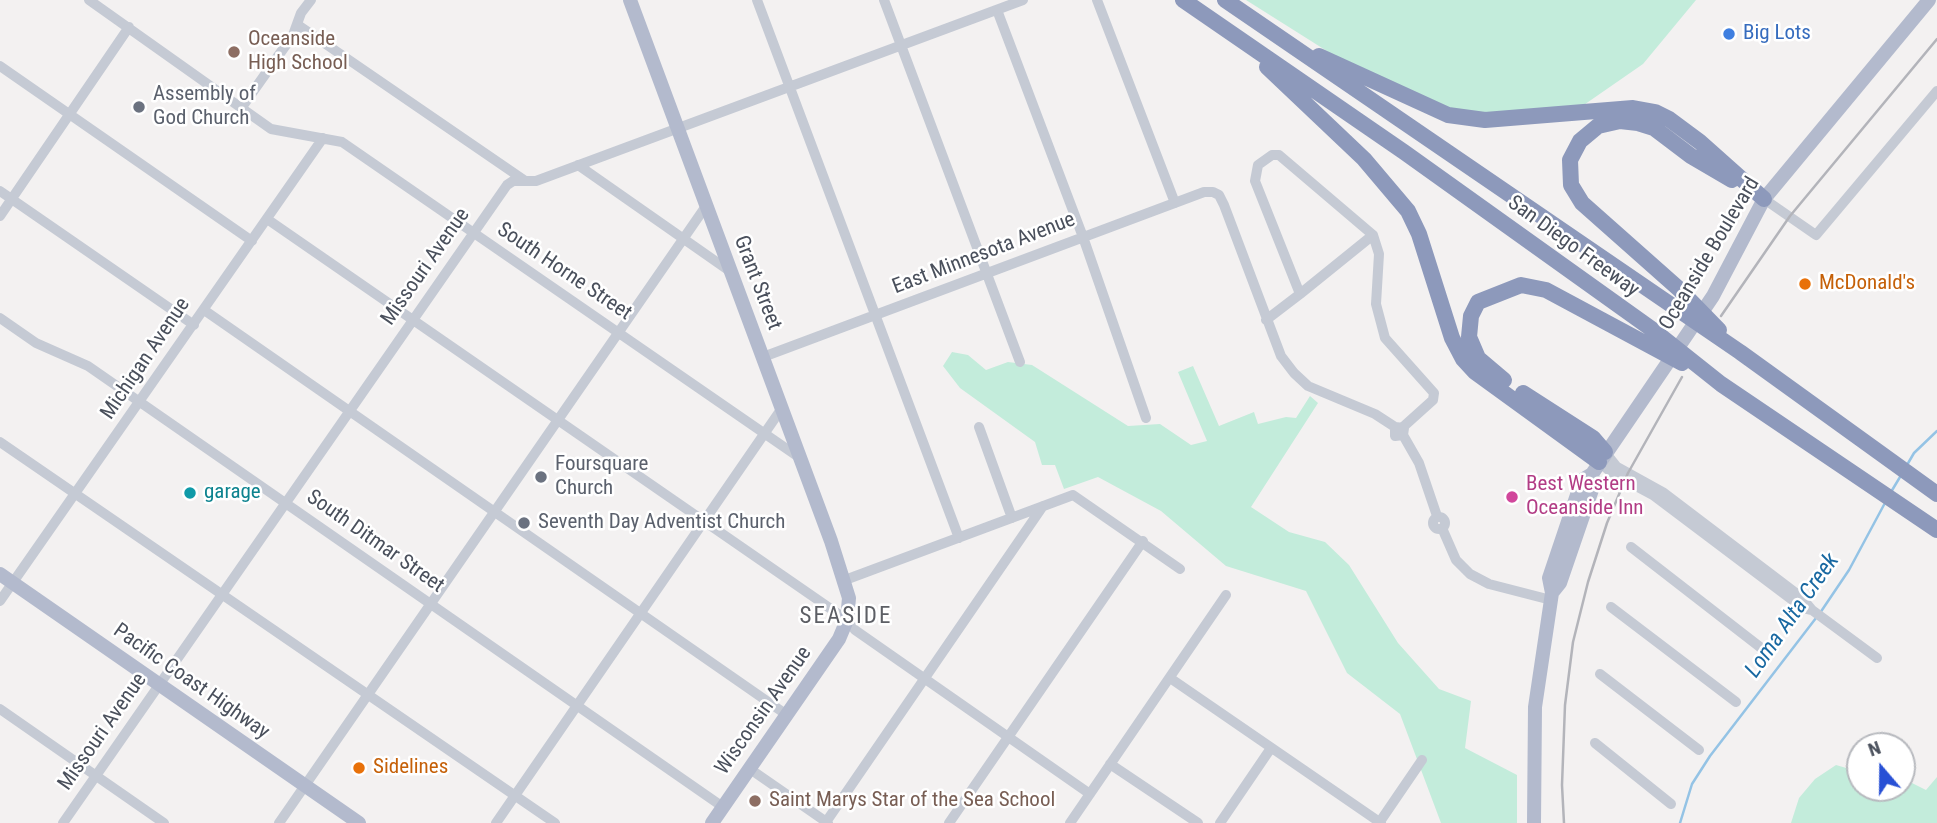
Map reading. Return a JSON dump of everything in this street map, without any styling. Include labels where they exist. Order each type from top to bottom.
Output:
[{"type":"highway","name":"San Diego Freeway","points":[[1183,0],[1404,152],[1648,336]]},
{"type":"highway","name":"San Diego Freeway","points":[[1225,0],[1740,352],[1933,492]]},
{"type":"highway","points":[[1232,34],[1364,159],[1408,211],[1419,234],[1452,338],[1475,372],[1599,462]]},
{"type":"highway","points":[[1273,35],[1448,115],[1485,120],[1633,108],[1655,112],[1700,142],[1765,199]]},
{"type":"highway","points":[[1740,352],[1679,289],[1582,203],[1571,185],[1570,160],[1580,141],[1598,126],[1620,121],[1638,123],[1654,128],[1691,156],[1765,199]]},
{"type":"highway","points":[[1599,462],[1593,439],[1499,376],[1478,358],[1469,337],[1471,316],[1478,302],[1521,285],[1546,290],[1648,336],[1937,530]]},
{"type":"main road","name":"Grant Street","points":[[630,0],[845,580]]},
{"type":"main road","name":"Oceanside Boulevard","points":[[1534,823],[1535,707],[1551,596],[1560,583],[1599,462],[1713,296],[1765,199],[1929,0]]},
{"type":"main road","name":"Pacific Coast Highway","points":[[0,574],[359,823]]},
{"type":"main road","name":"Wisconsin Avenue","points":[[712,823],[839,639],[847,620],[849,598],[845,580]]},
{"type":"street","name":"South Horne Street","points":[[89,0],[271,129],[342,142],[800,458]]},
{"type":"street","points":[[242,107],[298,25],[301,13],[310,0]]},
{"type":"street","points":[[757,0],[959,538]]},
{"type":"street","points":[[884,0],[1020,362]]},
{"type":"street","name":"Missouri Avenue","points":[[62,823],[507,185],[513,181],[527,182],[578,165],[1023,0]]},
{"type":"street","points":[[1097,0],[1175,203]]},
{"type":"street","points":[[997,10],[1083,237],[1146,418]]},
{"type":"street","points":[[298,25],[527,182]]},
{"type":"street","points":[[0,216],[129,27]]},
{"type":"street","points":[[0,66],[252,241]]},
{"type":"street","points":[[1765,199],[1816,235],[1937,90]]},
{"type":"street","name":"Michigan Avenue","points":[[0,601],[323,138]]},
{"type":"street","points":[[1300,294],[1255,181],[1258,165],[1272,155],[1279,155],[1373,235],[1379,254],[1376,304],[1385,338],[1434,393],[1433,400],[1400,430]]},
{"type":"street","points":[[578,165],[731,272]]},
{"type":"street","points":[[0,191],[194,325]]},
{"type":"street","name":"East Minnesota Avenue","points":[[763,357],[1204,192],[1219,195],[1266,320]]},
{"type":"street","points":[[279,823],[706,206]]},
{"type":"street","points":[[267,219],[847,620],[855,630],[1090,794]]},
{"type":"street","points":[[1373,235],[1266,320],[1281,356],[1308,386],[1375,414],[1400,430],[1419,463],[1437,516],[1445,520],[1442,528],[1456,559],[1470,574],[1489,584],[1551,596]]},
{"type":"street","points":[[204,310],[787,715]]},
{"type":"street","name":"South Ditmar Street","points":[[0,318],[36,343],[88,366],[723,807]]},
{"type":"street","points":[[496,823],[782,408]]},
{"type":"street","points":[[979,427],[1012,518]]},
{"type":"street","points":[[0,442],[555,823]]},
{"type":"street","points":[[1599,462],[1617,467],[1653,490],[1801,597],[1812,610],[1877,659]]},
{"type":"street","points":[[845,580],[1073,495],[1180,569]]},
{"type":"street","points":[[750,769],[827,822],[1043,506]]},
{"type":"street","points":[[949,823],[1143,541]]},
{"type":"street","points":[[1631,547],[1769,654]]},
{"type":"street","points":[[1070,823],[1226,595]]},
{"type":"street","points":[[1611,607],[1736,702]]},
{"type":"street","points":[[1600,674],[1699,750]]},
{"type":"street","points":[[1170,678],[1380,823],[1422,760]]},
{"type":"street","points":[[0,709],[164,823]]},
{"type":"street","points":[[1595,743],[1671,804]]},
{"type":"street","points":[[1220,823],[1271,748]]},
{"type":"street","points":[[1110,764],[1198,823]]},
{"type":"green space","points":[[1246,0],[1696,0],[1643,64],[1578,109],[1475,119],[1357,70]]},
{"type":"green space","points":[[952,352],[968,355],[986,370],[1008,362],[1032,365],[1128,426],[1160,424],[1191,445],[1207,441],[1178,372],[1193,366],[1219,426],[1254,412],[1258,424],[1286,417],[1296,418],[1310,396],[1318,403],[1251,507],[1289,532],[1325,542],[1349,565],[1398,643],[1439,689],[1471,701],[1465,748],[1517,775],[1517,823],[1441,823],[1400,714],[1347,673],[1306,591],[1226,566],[1161,511],[1098,477],[1064,489],[1055,465],[1042,465],[1035,442],[960,388],[943,366]]},
{"type":"green space","points":[[1836,765],[1846,768],[1846,802],[1916,802],[1916,785],[1926,790],[1937,777],[1937,823],[1791,823],[1799,798],[1815,779]]},
{"type":"waterway","name":"Loma Alta Creek","points":[[1907,465],[1914,453],[1937,431]]},
{"type":"waterway","name":"Loma Alta Creek","points":[[1891,492],[1900,477]]},
{"type":"waterway","name":"Loma Alta Creek","points":[[1820,613],[1849,570],[1886,501]]},
{"type":"waterway","name":"Loma Alta Creek","points":[[1680,823],[1692,784],[1710,756],[1816,618]]},
{"type":"railway","points":[[1721,316],[1790,216],[1937,39]]},
{"type":"railway","points":[[1564,823],[1562,785],[1565,705],[1573,642],[1588,582],[1607,523],[1628,473],[1682,377]]},
{"type":"place","name":"Big Lots","points":[[1729,34]]},
{"type":"place","name":"Oceanside High School","points":[[234,52]]},
{"type":"place","name":"Assembly of God Church","points":[[139,107]]},
{"type":"place","name":"McDonald's","points":[[1805,284]]},
{"type":"place","name":"Foursquare Church","points":[[541,477]]},
{"type":"place","name":"garage","points":[[190,493]]},
{"type":"place","name":"Best Western Oceanside Inn","points":[[1512,497]]},
{"type":"place","name":"Seventh Day Adventist Church","points":[[524,523]]},
{"type":"place","name":"Sidelines","points":[[359,768]]},
{"type":"place","name":"Saint Marys Star of the Sea School","points":[[755,801]]},
{"type":"district","name":"SEASIDE","points":[[846,617]]}]
